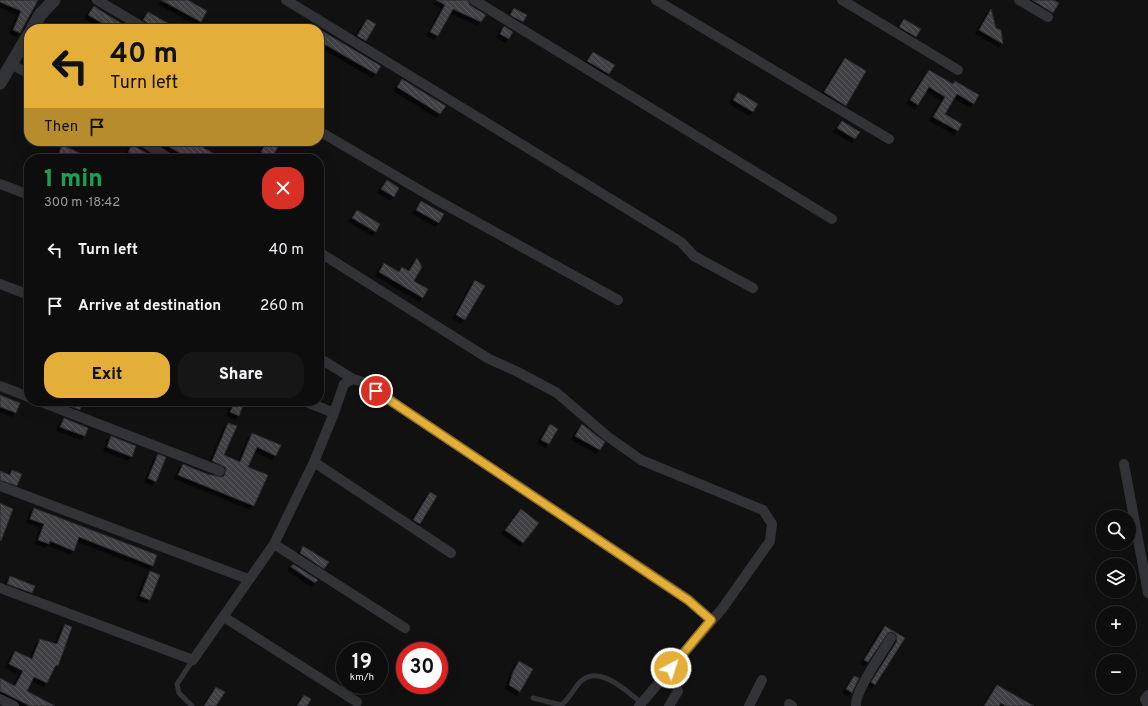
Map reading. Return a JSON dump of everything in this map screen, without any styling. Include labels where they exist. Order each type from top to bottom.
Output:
[{"type":"street","points":[[35,24],[40,15],[54,0]]},
{"type":"street","points":[[97,0],[138,24]]},
{"type":"street","points":[[286,0],[670,235],[681,242],[694,256],[754,288]]},
{"type":"street","points":[[474,0],[832,218]]},
{"type":"street","points":[[656,0],[889,139]]},
{"type":"street","points":[[842,0],[958,70]]},
{"type":"street","points":[[1019,0],[1048,17]]},
{"type":"street","points":[[0,83],[24,42]]},
{"type":"street","points":[[11,64],[24,71]]},
{"type":"street","points":[[324,134],[435,199],[618,300]]},
{"type":"street","points":[[150,146],[162,154]]},
{"type":"street","points":[[0,184],[24,193]]},
{"type":"street","points":[[324,255],[490,359],[557,393],[607,436],[641,460],[763,510],[772,524],[770,541],[722,609],[711,620],[640,705]]},
{"type":"street","points":[[0,284],[24,293]]},
{"type":"street","points":[[324,361],[353,378],[363,382],[688,600],[711,620]]},
{"type":"street","points":[[0,588],[193,660],[224,617],[248,579],[274,544],[314,462],[344,384],[353,378]]},
{"type":"street","points":[[0,386],[24,395]]},
{"type":"street","points":[[52,406],[220,471]]},
{"type":"street","points":[[316,406],[334,413]]},
{"type":"street","points":[[314,462],[451,553]]},
{"type":"street","points":[[1124,464],[1148,593]]},
{"type":"street","points":[[0,486],[248,579]]},
{"type":"street","points":[[274,544],[406,628]]},
{"type":"street","points":[[224,617],[356,702]]},
{"type":"street","points":[[856,706],[855,701],[860,690],[891,638]]},
{"type":"street","points":[[749,706],[762,680]]},
{"type":"street","points":[[668,706],[678,691]]},
{"type":"street","points":[[1148,695],[1145,699],[1148,706]]},
{"type":"street","points":[[0,699],[14,706]]},
{"type":"lane","points":[[192,706],[179,693],[177,684],[193,660]]},
{"type":"lane","points":[[533,698],[560,705],[565,703],[581,681],[592,676],[603,677],[619,685],[640,705]]},
{"type":"building","points":[[0,0],[38,0],[20,33],[13,30],[21,11],[0,2]]},
{"type":"building","points":[[161,0],[188,0],[207,11],[201,22]]},
{"type":"building","points":[[436,0],[468,0],[470,5],[486,15],[481,22],[453,9],[438,36],[430,32],[445,5]]},
{"type":"building","points":[[1032,0],[1054,0],[1059,3],[1053,13]]},
{"type":"building","points":[[94,6],[123,24],[103,24],[88,15]]},
{"type":"building","points":[[514,8],[527,15],[523,22],[510,15]]},
{"type":"building","points":[[991,9],[996,28],[1001,30],[1003,44],[979,30]]},
{"type":"building","points":[[148,12],[170,24],[149,24],[143,20]]},
{"type":"building","points":[[367,19],[376,24],[366,41],[357,36]]},
{"type":"building","points":[[904,19],[921,29],[916,37],[899,27]]},
{"type":"building","points":[[504,26],[513,32],[509,39],[500,34]]},
{"type":"building","points":[[324,32],[381,66],[376,74],[324,44]]},
{"type":"building","points":[[593,52],[615,65],[609,74],[587,61]]},
{"type":"building","points":[[845,58],[866,71],[846,106],[824,92]]},
{"type":"building","points":[[929,70],[953,84],[955,81],[979,95],[974,104],[957,94],[945,114],[962,124],[958,131],[933,117],[945,97],[929,87],[918,105],[910,100]]},
{"type":"building","points":[[402,79],[446,106],[440,114],[397,87]]},
{"type":"building","points":[[738,92],[758,104],[753,112],[733,100]]},
{"type":"building","points":[[842,121],[860,132],[855,139],[837,128]]},
{"type":"building","points":[[62,146],[64,146],[82,154],[62,154],[59,153]]},
{"type":"building","points":[[131,146],[134,146],[148,154],[131,154],[128,152]]},
{"type":"building","points":[[168,146],[201,146],[214,154],[181,154]]},
{"type":"building","points":[[264,146],[278,146],[274,154],[265,154],[261,152]]},
{"type":"building","points":[[387,180],[399,188],[394,197],[381,189]]},
{"type":"building","points":[[421,201],[444,214],[439,223],[416,210]]},
{"type":"building","points":[[357,210],[380,224],[376,232],[352,218]]},
{"type":"building","points":[[417,258],[422,267],[414,281],[428,289],[423,298],[379,272],[384,263],[399,272],[402,267],[409,271]]},
{"type":"building","points":[[475,280],[485,286],[465,320],[456,315]]},
{"type":"building","points":[[0,395],[20,403],[16,413],[0,407]]},
{"type":"building","points":[[70,406],[81,406],[80,410]]},
{"type":"building","points":[[233,406],[243,406],[239,416],[230,412]]},
{"type":"building","points":[[64,418],[88,428],[85,436],[60,427]]},
{"type":"building","points":[[228,423],[237,426],[224,455],[240,462],[252,433],[281,445],[276,456],[257,447],[248,467],[268,475],[254,506],[178,475],[183,464],[207,474],[221,477],[224,476],[226,470],[225,467],[212,461]]},
{"type":"building","points":[[550,424],[558,429],[549,444],[541,440]]},
{"type":"building","points":[[582,424],[605,442],[600,450],[575,436]]},
{"type":"building","points":[[111,436],[136,446],[132,457],[107,447]]},
{"type":"building","points":[[158,454],[166,457],[156,482],[148,478]]},
{"type":"building","points":[[12,470],[22,474],[17,486],[0,480],[0,471],[10,475]]},
{"type":"building","points":[[430,492],[437,496],[420,524],[413,520]]},
{"type":"building","points":[[0,503],[13,509],[1,541],[0,540]]},
{"type":"building","points":[[34,508],[157,555],[153,566],[79,537],[74,551],[50,541],[49,544],[38,540],[44,524],[30,519]]},
{"type":"building","points":[[521,509],[539,523],[523,543],[505,530]]},
{"type":"building","points":[[303,546],[329,562],[324,569],[300,553]]},
{"type":"building","points":[[293,564],[318,580],[315,583],[291,567]]},
{"type":"building","points":[[150,571],[160,575],[150,600],[140,596]]},
{"type":"building","points":[[10,576],[35,586],[32,593],[7,584]]},
{"type":"building","points":[[65,624],[72,627],[58,666],[56,665],[47,683],[34,677],[27,691],[55,706],[30,706],[0,691],[0,678],[15,686],[23,671],[9,664],[15,651],[32,659],[40,639],[57,644]]},
{"type":"building","points":[[885,626],[905,638],[875,685],[871,682],[897,641],[896,635],[892,632],[888,633],[868,662],[864,660]]},
{"type":"building","points":[[519,661],[533,669],[520,692],[509,685],[513,672]]},
{"type":"building","points":[[854,676],[859,678],[852,693],[846,689]]},
{"type":"building","points":[[997,685],[1034,706],[1006,706],[1001,703],[999,706],[984,706]]},
{"type":"building","points":[[216,687],[225,692],[216,706],[204,706]]},
{"type":"building","points":[[304,695],[311,699],[307,706],[297,706]]},
{"type":"route","points":[[376,391],[688,600],[711,620],[671,668]]}]
